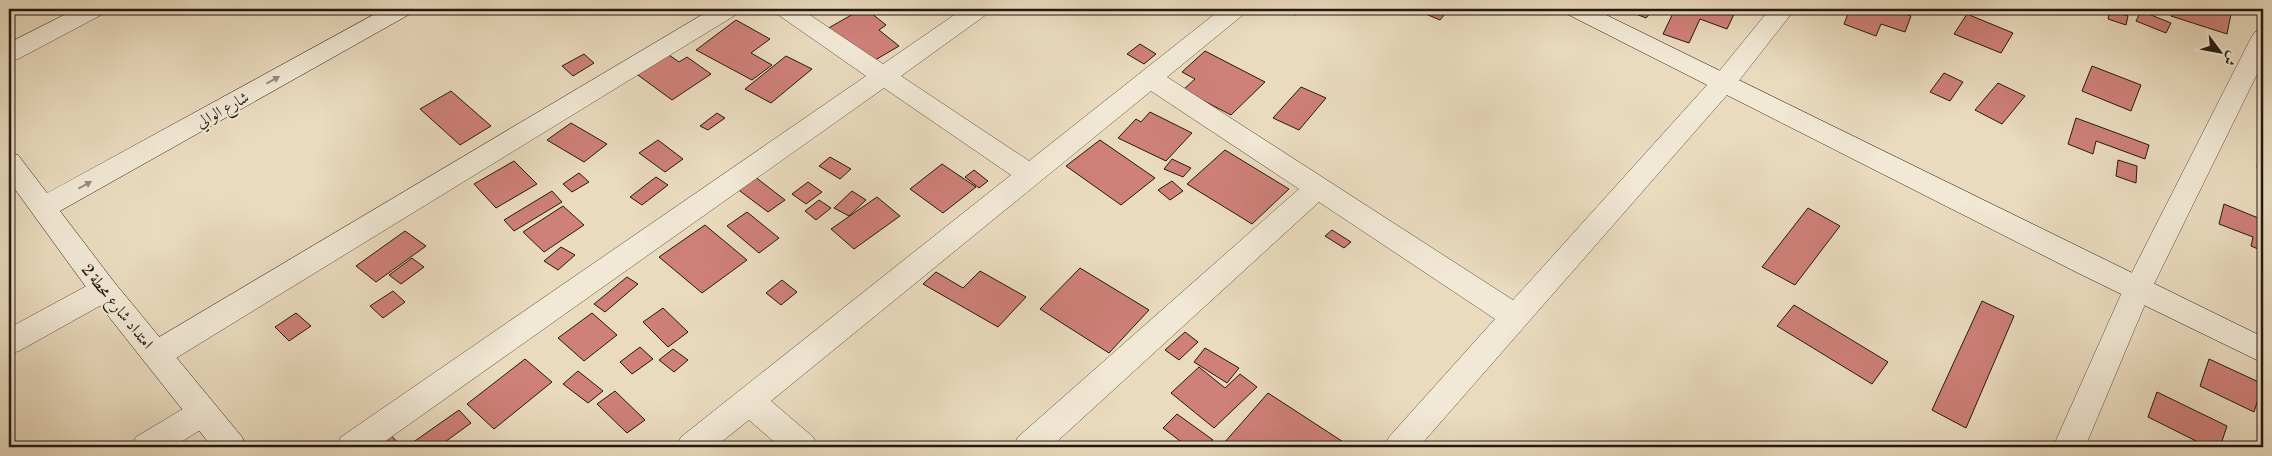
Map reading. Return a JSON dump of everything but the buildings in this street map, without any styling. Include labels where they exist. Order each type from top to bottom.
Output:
[{"type":"street","points":[[9,53],[95,9]]},
{"type":"street","name":"شارع الوالي","points":[[22,184],[368,9]]},
{"type":"street","name":"شارع الوالي","points":[[22,184],[402,9]]},
{"type":"street","points":[[157,354],[729,9]]},
{"type":"street","points":[[785,9],[1030,175]]},
{"type":"street","points":[[352,447],[979,9]]},
{"type":"street","points":[[692,447],[1236,9]]},
{"type":"street","points":[[1575,9],[1724,81],[2137,290],[2263,351]]},
{"type":"street","points":[[1400,447],[1724,81],[1783,9]]},
{"type":"street","points":[[2069,447],[2137,290],[2263,38]]},
{"type":"street","points":[[1150,78],[1515,317]]},
{"type":"street","name":"امتداد شارع محطة 2","points":[[22,184],[104,290],[231,447]]},
{"type":"street","points":[[1029,447],[1318,187]]},
{"type":"street","points":[[9,342],[104,290]]},
{"type":"street","points":[[750,402],[802,447]]},
{"type":"street","points":[[147,447],[202,413]]}]
